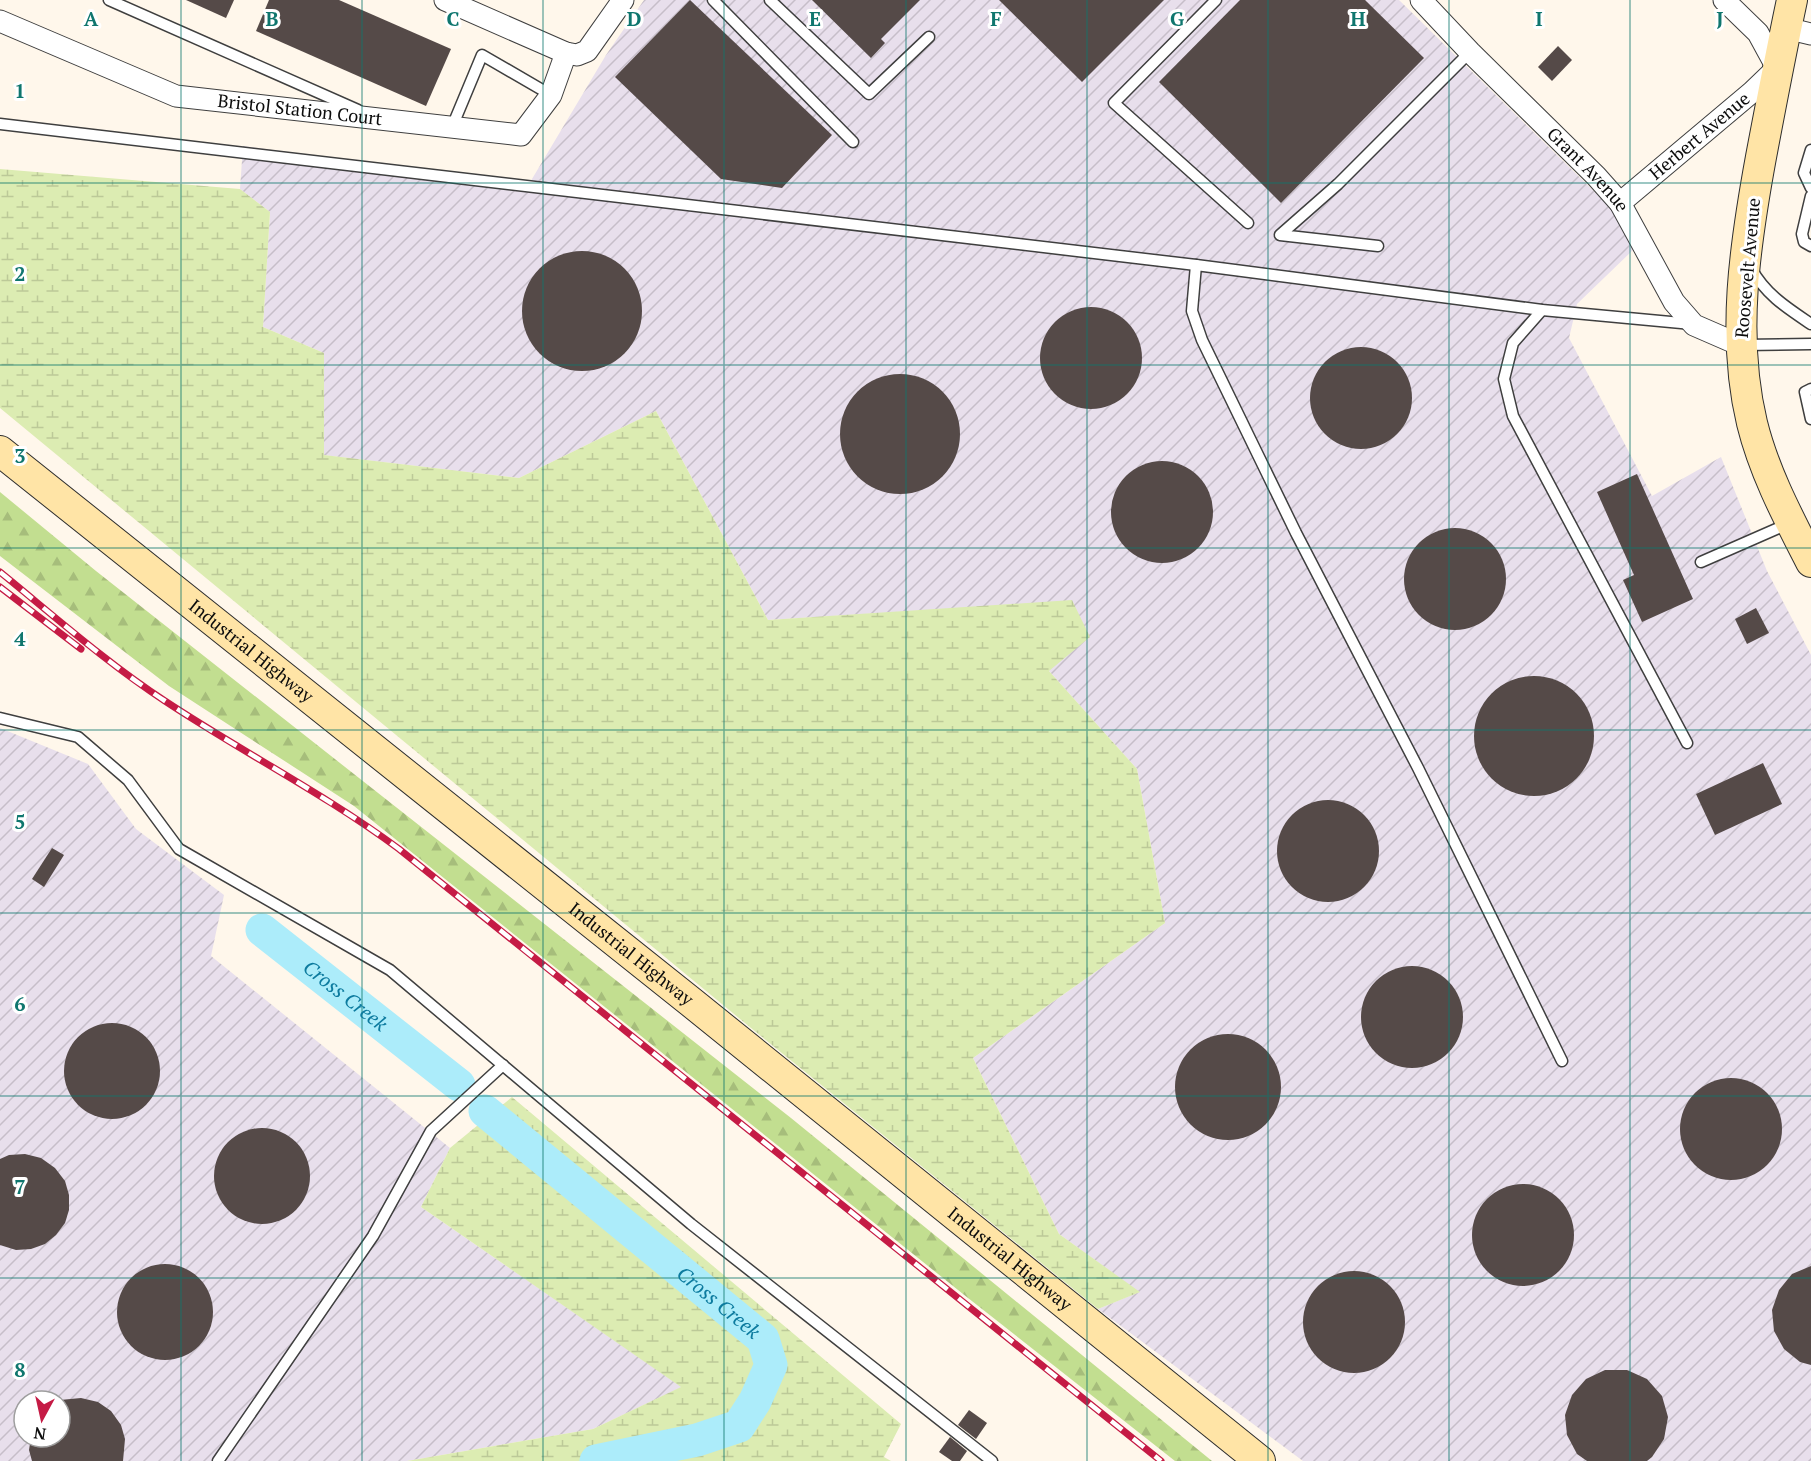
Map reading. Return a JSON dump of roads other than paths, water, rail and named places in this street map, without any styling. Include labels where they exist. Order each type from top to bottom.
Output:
[{"type":"main road","name":"Roosevelt Avenue","points":[[1796,21],[1777,68],[1750,214],[1740,345],[1758,446],[1811,562]]},
{"type":"main road","name":"Industrial Highway","points":[[0,451],[682,994],[1260,1461]]},
{"type":"street","points":[[445,0],[566,53],[577,55],[587,51],[623,0]]},
{"type":"street","name":"Grant Avenue","points":[[1421,0],[1620,203],[1674,302],[1694,325],[1740,345]]},
{"type":"street","points":[[1724,0],[1758,33],[1777,68]]},
{"type":"street","name":"Bristol Station Court","points":[[0,21],[176,96],[521,135],[553,91],[566,53]]},
{"type":"street","name":"Herbert Avenue","points":[[1620,203],[1752,92],[1777,68]]},
{"type":"lane","points":[[109,0],[377,118]]},
{"type":"lane","points":[[713,0],[853,142]]},
{"type":"lane","points":[[770,0],[869,94],[929,37]]},
{"type":"lane","points":[[1216,0],[1114,103],[1248,224]]},
{"type":"lane","points":[[1378,246],[1280,234],[1338,184],[1470,52]]},
{"type":"lane","points":[[452,127],[482,55],[553,91]]},
{"type":"lane","points":[[0,124],[1196,265],[1542,310],[1694,325]]},
{"type":"lane","points":[[1811,150],[1804,173],[1811,188]]},
{"type":"lane","points":[[1811,196],[1802,234],[1804,242],[1811,246]]},
{"type":"lane","points":[[1746,257],[1756,277],[1767,291],[1781,304],[1811,324]]},
{"type":"lane","points":[[1196,265],[1192,311],[1202,340],[1296,533],[1418,768],[1562,1061]]},
{"type":"lane","points":[[1542,310],[1513,343],[1504,379],[1514,416],[1687,742]]},
{"type":"lane","points":[[1740,345],[1811,344]]},
{"type":"lane","points":[[1811,389],[1805,392],[1811,419]]},
{"type":"lane","points":[[1701,562],[1791,522]]},
{"type":"lane","points":[[0,718],[78,737],[128,780],[179,849],[390,970],[691,1224],[992,1461]]},
{"type":"lane","points":[[218,1461],[373,1236],[431,1131],[503,1065]]},
{"type":"waterway","name":"Cross Creek","points":[[262,930],[459,1085]]},
{"type":"waterway","name":"Cross Creek","points":[[485,1111],[763,1339],[771,1365],[755,1401],[739,1426],[697,1440],[596,1461]]},
{"type":"railway","points":[[0,572],[81,639],[143,686],[194,720],[313,791],[399,849],[1161,1461]]},
{"type":"railway","points":[[0,587],[81,649]]}]
